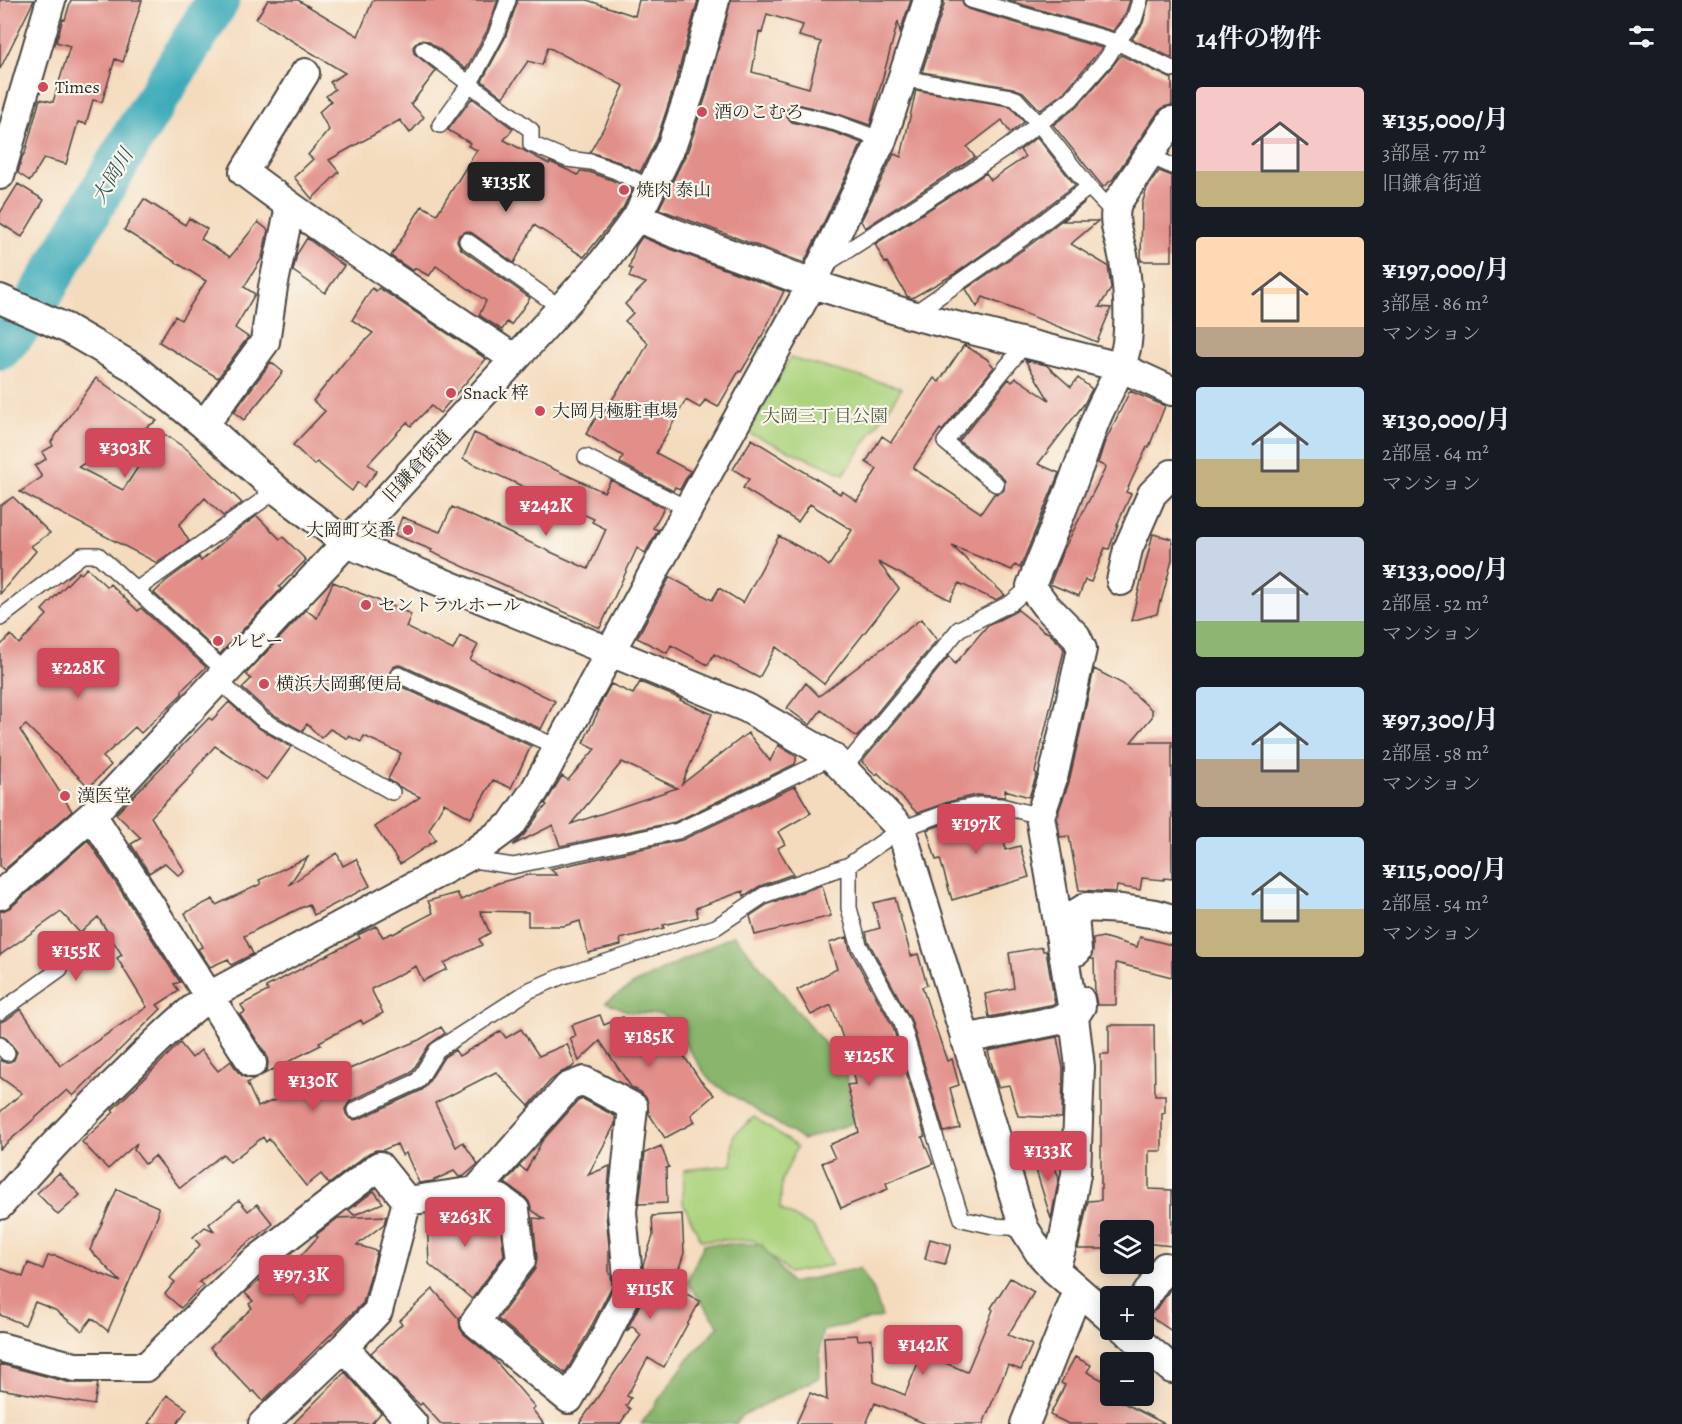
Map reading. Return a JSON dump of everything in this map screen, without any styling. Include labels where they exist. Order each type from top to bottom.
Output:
[{"type":"street","points":[[0,176],[51,0]]},
{"type":"street","name":"旧鎌倉街道","points":[[0,896],[92,815],[346,543],[603,261],[637,217],[672,145],[691,89],[715,0]]},
{"type":"street","points":[[0,1205],[29,1171],[99,1098],[183,1016],[209,996],[466,858],[511,825],[535,790],[559,748],[816,276],[882,140],[928,0]]},
{"type":"street","points":[[305,73],[244,172],[290,207],[515,359]]},
{"type":"street","points":[[1055,1270],[1064,1238],[1076,1174],[1080,1067],[1074,1017],[1040,816],[1053,778],[1083,649],[1076,636],[1045,605],[1031,586],[1096,418],[1120,367],[1126,346],[1129,320],[1124,258],[1116,231],[1114,213],[1117,203],[1161,161],[1172,121]]},
{"type":"street","points":[[204,425],[265,342],[273,287],[290,207]]},
{"type":"street","points":[[637,217],[674,234],[816,276],[912,315],[1120,367],[1172,391]]},
{"type":"street","points":[[0,299],[66,328],[133,367],[204,425],[277,490],[346,543],[747,708],[838,762],[901,829],[1024,1228],[1039,1252],[1055,1270],[1100,1310]]},
{"type":"street","points":[[1121,581],[1128,549],[1152,494],[1172,474]]},
{"type":"street","points":[[92,815],[252,1063]]},
{"type":"street","points":[[965,1039],[1074,1017],[1081,1006],[1074,915],[1087,907],[1122,909],[1172,919]]},
{"type":"street","points":[[407,1201],[476,1191],[500,1199],[515,1210],[521,1260],[475,1322],[569,1399],[603,1341],[629,1289],[622,1212],[633,1107],[584,1082],[568,1088],[476,1191]]},
{"type":"street","points":[[0,1347],[75,1367],[146,1366],[249,1266],[380,1166],[407,1201]]},
{"type":"street","points":[[263,1424],[344,1347],[378,1311],[407,1201]]},
{"type":"street","points":[[1152,1286],[1165,1267],[1172,1272]]},
{"type":"street","points":[[1025,1424],[1078,1291]]},
{"type":"street","points":[[1137,1340],[1172,1369]]},
{"type":"street","points":[[344,1347],[413,1424]]},
{"type":"lane","points":[[440,125],[469,85],[496,35],[508,0]]},
{"type":"lane","points":[[970,0],[1117,42],[1172,69]]},
{"type":"lane","points":[[816,276],[969,173],[1071,99],[1107,58],[1134,20],[1140,0]]},
{"type":"lane","points":[[423,49],[531,130],[531,144],[567,159],[591,162],[608,168],[651,188]]},
{"type":"lane","points":[[902,78],[1016,99],[1039,124],[1089,188],[1114,213]]},
{"type":"lane","points":[[795,113],[836,123],[882,140]]},
{"type":"lane","points":[[912,315],[1024,237],[1089,188]]},
{"type":"lane","points":[[467,242],[561,308]]},
{"type":"lane","points":[[996,484],[945,442],[1026,343]]},
{"type":"lane","points":[[586,457],[688,509]]},
{"type":"lane","points":[[136,590],[277,490]]},
{"type":"lane","points":[[0,618],[82,555],[98,555],[136,590],[263,720],[392,792]]},
{"type":"lane","points":[[466,858],[513,866],[678,831],[838,762],[959,629],[1011,603],[1031,586]]},
{"type":"lane","points":[[399,675],[559,748]]},
{"type":"lane","points":[[355,1110],[418,1082],[437,1050],[530,990],[560,976],[716,927],[764,895],[849,865],[901,829],[954,810],[979,805],[1001,806],[1040,816]]},
{"type":"lane","points":[[849,865],[849,908],[859,945],[902,1023],[962,1219],[993,1226],[1024,1228]]},
{"type":"lane","points":[[0,1012],[60,969]]},
{"type":"green space","name":"大岡三丁目公園","points":[[790,358],[902,388],[844,474],[748,433]]},
{"type":"green space","points":[[734,935],[845,1068],[853,1123],[803,1140],[710,1081],[669,1020],[661,1014],[630,1012],[606,1002],[636,983]]},
{"type":"green space","points":[[754,1117],[797,1147],[782,1180],[780,1209],[814,1228],[832,1265],[789,1273],[754,1240],[701,1240],[683,1203],[684,1170],[732,1165],[733,1136]]},
{"type":"green space","points":[[704,1244],[761,1244],[791,1283],[860,1268],[874,1291],[882,1317],[822,1331],[820,1377],[741,1416],[736,1424],[641,1424],[689,1358],[719,1326],[687,1282]]},
{"type":"building","points":[[0,0],[34,0],[0,69]]},
{"type":"building","points":[[71,0],[142,0],[123,62],[115,59],[102,102],[93,100],[86,124],[78,122],[66,164],[44,158],[30,181],[18,173],[40,99],[53,102],[70,46],[56,42]]},
{"type":"building","points":[[268,0],[298,0],[358,36],[373,0],[498,0],[487,31],[466,69],[428,41],[420,40],[416,43],[413,47],[414,53],[436,71],[411,104],[424,117],[410,133],[400,120],[329,160],[339,172],[312,199],[294,177],[313,159],[308,155],[329,130],[319,112],[331,101],[326,96],[335,89],[330,82],[345,73],[256,19]]},
{"type":"building","points":[[518,0],[587,0],[635,16],[639,0],[698,0],[657,139],[640,172],[590,152],[624,86],[548,47],[542,65],[528,61],[503,97],[482,81],[505,38]]},
{"type":"building","points":[[731,0],[911,0],[900,32],[898,21],[870,125],[797,104],[792,104],[786,110],[786,116],[792,122],[833,132],[862,143],[804,263],[659,209],[688,150],[707,93]],"holes":[[[767,14],[803,25],[799,36],[821,42],[809,88],[752,72],[759,32],[762,33]]]},
{"type":"building","points":[[944,0],[962,0],[968,9],[1102,48],[1064,92],[1040,110],[1023,92],[1013,88],[922,72]]},
{"type":"building","points":[[1006,0],[1130,0],[1125,15],[1113,31]]},
{"type":"building","points":[[1149,0],[1172,0],[1172,58],[1132,39],[1143,23]]},
{"type":"building","points":[[1121,55],[1172,79],[1172,105],[1158,112],[1113,179],[1103,187],[1053,125],[1078,106]]},
{"type":"building","points":[[916,90],[1008,106],[1024,122],[1010,133],[1002,120],[967,147],[975,157],[865,228],[861,221],[894,154],[901,157]]},
{"type":"building","points":[[472,98],[513,129],[504,140],[549,164],[550,162],[578,175],[580,171],[589,172],[632,190],[623,208],[584,257],[534,225],[514,263],[472,233],[467,231],[459,235],[457,241],[461,249],[530,298],[511,325],[507,322],[502,330],[479,315],[486,301],[436,266],[429,276],[415,268],[413,271],[391,256],[422,206],[437,214],[477,150],[468,146],[470,143],[448,130]]},
{"type":"building","points":[[1037,137],[1075,185],[956,273],[912,298],[907,296],[875,244],[986,173],[991,180],[1025,157],[1020,150]]},
{"type":"building","points":[[1159,171],[1172,176],[1172,261],[1141,261],[1142,204],[1147,188]]},
{"type":"building","points":[[18,184],[44,200],[22,237],[0,223],[0,213]]},
{"type":"building","points":[[144,199],[185,225],[189,218],[207,229],[201,239],[230,257],[258,222],[268,230],[262,258],[244,287],[255,294],[235,328],[248,337],[218,378],[159,342],[175,316],[181,320],[206,281],[124,230]]},
{"type":"building","points":[[1085,202],[1063,221],[1098,221],[1071,244],[1108,266],[1111,289],[1099,307],[1111,308],[1097,342],[983,297],[977,307],[966,289],[1030,245]]},
{"type":"building","points":[[642,237],[784,291],[759,342],[718,407],[705,400],[700,408],[686,400],[656,453],[690,471],[680,489],[675,487],[673,491],[620,463],[623,456],[586,434],[600,411],[604,413],[623,382],[632,373],[648,343],[625,321],[633,313],[625,304],[646,283],[629,277],[632,269],[629,268],[636,246]]},
{"type":"building","points":[[307,238],[344,266],[325,293],[293,271],[297,254]]},
{"type":"building","points":[[372,288],[376,291],[379,288],[486,359],[440,413],[431,406],[411,426],[407,422],[368,464],[377,471],[364,487],[358,482],[352,491],[317,462],[314,465],[293,445],[325,411],[313,401],[345,361],[373,333],[352,320]]},
{"type":"building","points":[[964,345],[987,359],[994,367],[942,431],[940,429],[913,468],[981,513],[994,494],[1004,490],[1005,481],[1002,476],[959,441],[1009,379],[1012,382],[1016,378],[1049,400],[1025,360],[1046,365],[1071,387],[1078,378],[1092,389],[1084,404],[1038,464],[1059,473],[1020,568],[1015,565],[1012,570],[952,546],[1005,595],[995,600],[959,583],[950,600],[878,562],[899,589],[824,684],[776,647],[759,678],[714,654],[708,665],[671,645],[667,653],[637,638],[670,577],[712,600],[719,588],[743,603],[779,536],[829,566],[852,530],[810,504],[798,522],[743,488],[749,479],[733,469],[752,439],[840,494],[842,491],[857,501],[877,469],[866,462],[882,436],[891,442],[934,378],[939,382]]},
{"type":"building","points":[[271,362],[283,372],[244,420],[234,412]]},
{"type":"building","points":[[96,378],[157,421],[78,467],[123,490],[161,432],[188,450],[242,503],[223,516],[205,498],[179,525],[189,541],[157,563],[20,492],[42,477],[35,466],[46,459],[42,452],[53,446],[51,442]]},
{"type":"building","points":[[1130,391],[1165,406],[1149,447],[1126,492],[1131,494],[1109,549],[1105,548],[1091,582],[1085,580],[1079,596],[1050,584],[1062,553],[1106,467],[1098,463],[1104,444]]},
{"type":"building","points":[[474,433],[604,492],[611,480],[664,508],[653,528],[658,530],[645,553],[637,548],[600,628],[395,535],[402,517],[440,532],[452,507],[588,569],[606,529],[592,522],[594,519],[463,459]]},
{"type":"building","points":[[13,497],[50,533],[31,546],[36,551],[0,594],[0,506]]},
{"type":"building","points":[[257,516],[306,560],[220,654],[154,593],[166,581],[199,557],[201,561]]},
{"type":"building","points":[[1153,534],[1172,539],[1172,560],[1157,614],[1131,621]]},
{"type":"building","points":[[87,568],[107,587],[110,584],[138,611],[141,608],[206,667],[182,690],[182,694],[141,733],[135,727],[103,757],[111,765],[89,787],[26,725],[20,730],[72,811],[4,870],[0,866],[0,646],[11,635],[19,644],[47,615],[42,610],[79,572],[81,574]]},
{"type":"building","points":[[333,582],[411,614],[406,627],[453,650],[460,636],[478,645],[470,660],[555,701],[541,729],[403,666],[393,667],[389,676],[395,684],[531,746],[511,788],[493,780],[471,818],[444,803],[429,830],[436,840],[400,864],[375,827],[420,797],[388,779],[401,753],[364,736],[361,742],[349,736],[348,739],[330,729],[321,738],[307,724],[302,731],[269,712],[242,688],[251,679],[246,674],[306,610],[317,618]]},
{"type":"building","points":[[1018,610],[1049,633],[1064,650],[1035,772],[1037,774],[1029,797],[1005,790],[1005,797],[977,795],[917,813],[878,773],[876,775],[862,762],[949,656],[955,664],[987,626]]},
{"type":"building","points":[[921,619],[937,640],[857,737],[821,710],[810,725],[787,708],[806,683],[819,696]]},
{"type":"building","points":[[1094,669],[1123,684],[1152,710],[1152,717],[1131,742],[1172,742],[1172,879],[1142,878],[1140,890],[1117,886],[1116,892],[1079,890],[1069,836],[1060,837],[1059,810],[1069,782]]},
{"type":"building","points":[[640,682],[712,714],[682,784],[748,733],[770,761],[778,745],[796,756],[795,764],[675,822],[560,846],[553,825],[513,845],[524,835],[547,805],[545,804],[562,776],[568,780],[595,749],[583,743],[611,684],[633,694]],"holes":[[[622,762],[677,788],[571,824]]]},
{"type":"building","points":[[229,702],[257,727],[291,747],[267,780],[215,746],[193,771],[194,773],[151,817],[185,871],[179,876],[165,863],[149,873],[131,844],[141,838],[116,814],[209,718],[212,720]]},
{"type":"building","points":[[795,786],[811,813],[778,832],[785,844],[778,848],[793,874],[760,886],[744,896],[743,891],[696,908],[698,917],[663,925],[664,928],[620,939],[621,945],[588,953],[580,921],[564,926],[528,926],[528,912],[480,911],[490,933],[479,939],[482,945],[444,963],[447,969],[423,981],[416,966],[371,989],[383,1013],[363,1024],[361,1020],[319,1042],[321,1045],[262,1075],[267,1070],[266,1054],[240,1015],[245,1012],[241,1005],[268,991],[266,987],[360,938],[358,935],[376,926],[383,937],[393,934],[433,913],[428,901],[457,893],[461,900],[498,883],[528,875],[557,875],[550,869],[682,840]]},
{"type":"building","points":[[980,815],[1005,817],[1005,850],[1020,846],[1029,877],[952,900],[940,859],[936,860],[927,830],[957,819]]},
{"type":"building","points":[[88,840],[180,982],[174,984],[179,991],[157,1005],[161,1009],[73,1096],[67,1090],[0,1149],[0,1112],[22,1093],[0,1077],[0,1060],[9,1062],[14,1060],[17,1052],[7,1039],[0,1035],[0,1022],[21,1009],[60,1066],[147,1007],[117,958],[122,955],[98,917],[80,933],[61,912],[0,955],[0,912],[11,907]]},
{"type":"building","points":[[337,853],[343,866],[356,859],[370,886],[314,915],[309,904],[271,922],[244,936],[253,954],[231,965],[228,959],[210,967],[198,949],[202,947],[185,913],[213,899],[216,905],[261,884],[259,880],[308,857],[289,885]]},
{"type":"building","points":[[822,885],[831,916],[755,935],[750,916],[768,904]]},
{"type":"building","points":[[895,898],[911,956],[918,954],[927,985],[922,987],[947,1061],[952,1059],[959,1085],[950,1088],[960,1128],[944,1132],[911,1020],[868,941],[866,932],[880,928],[873,903]]},
{"type":"building","points":[[847,937],[850,950],[893,1027],[925,1136],[922,1137],[933,1164],[886,1183],[888,1189],[841,1208],[822,1163],[835,1158],[829,1145],[859,1132],[847,1085],[855,1084],[849,1055],[831,1005],[811,1015],[797,990],[837,969],[829,943]]},
{"type":"building","points":[[1103,937],[1137,947],[1140,937],[1172,945],[1172,977],[1116,963],[1116,1005],[1097,1005],[1094,959],[1091,959],[1093,939]]},
{"type":"building","points":[[1042,947],[1043,951],[1046,951],[1055,1004],[989,1017],[985,994],[1014,988],[1009,953]]},
{"type":"building","points":[[600,1015],[604,1025],[624,1018],[613,1028],[646,1020],[647,1023],[663,1019],[665,1028],[700,1080],[714,1095],[691,1115],[695,1122],[665,1138],[649,1114],[647,1099],[641,1092],[631,1087],[600,1041],[579,1061],[570,1038],[576,1036],[572,1025]]},
{"type":"building","points":[[1109,1025],[1154,1025],[1155,1095],[1165,1095],[1165,1113],[1162,1114],[1162,1151],[1149,1151],[1149,1189],[1172,1190],[1172,1246],[1154,1244],[1154,1220],[1100,1220],[1100,1249],[1078,1249],[1088,1201],[1101,1200],[1101,1054],[1109,1054]]},
{"type":"building","points":[[441,1027],[445,1033],[429,1045],[411,1073],[350,1101],[345,1109],[349,1118],[359,1119],[422,1090],[444,1057],[455,1050],[459,1056],[501,1031],[506,1038],[521,1029],[539,1056],[567,1044],[575,1064],[550,1081],[529,1106],[496,1072],[435,1103],[456,1147],[463,1142],[478,1164],[464,1176],[459,1177],[454,1171],[432,1181],[419,1183],[406,1153],[402,1155],[397,1144],[369,1153],[329,1184],[321,1174],[306,1186],[269,1139],[266,1142],[263,1137],[230,1162],[223,1154],[180,1188],[155,1156],[145,1164],[134,1150],[137,1143],[108,1169],[82,1142],[180,1043],[192,1058],[201,1050],[218,1071],[231,1061],[244,1077],[257,1078],[247,1083],[258,1107],[419,1040]]},
{"type":"building","points":[[1057,1037],[1063,1068],[1062,1118],[1018,1116],[1009,1085],[998,1087],[988,1051]]},
{"type":"building","points":[[583,1099],[615,1116],[615,1124],[588,1175],[610,1166],[606,1214],[609,1274],[611,1274],[612,1286],[565,1373],[498,1319],[535,1269],[537,1258],[533,1218],[544,1219],[532,1210],[525,1197],[505,1183],[520,1166],[526,1171],[542,1141],[578,1101]]},
{"type":"building","points":[[661,1146],[669,1167],[666,1168],[667,1203],[639,1204],[645,1153]]},
{"type":"building","points":[[1033,1160],[1052,1162],[1059,1177],[1051,1219]]},
{"type":"building","points":[[59,1173],[80,1195],[58,1215],[37,1193]]},
{"type":"building","points":[[117,1189],[158,1207],[158,1215],[108,1331],[92,1318],[82,1331],[55,1310],[35,1302],[25,1325],[0,1315],[0,1268],[23,1277],[28,1263],[43,1269],[48,1256],[56,1256],[121,1282],[90,1250]]},
{"type":"building","points":[[374,1191],[383,1203],[354,1215],[349,1210]]},
{"type":"building","points":[[239,1200],[248,1211],[257,1204],[273,1224],[199,1282],[203,1285],[181,1308],[165,1294],[175,1282],[170,1278],[200,1245],[193,1237],[205,1227],[214,1231],[209,1224]]},
{"type":"building","points":[[485,1211],[499,1219],[504,1255],[472,1299],[429,1264],[427,1215]]},
{"type":"building","points":[[682,1214],[684,1253],[673,1287],[700,1301],[664,1367],[648,1358],[627,1396],[631,1398],[626,1406],[630,1409],[620,1424],[579,1424],[641,1335],[632,1326],[626,1332],[644,1296],[643,1265],[653,1236],[652,1216]]},
{"type":"building","points":[[386,1216],[384,1224],[357,1245],[377,1251],[363,1303],[263,1401],[210,1348],[252,1308],[249,1304],[253,1301],[245,1293],[260,1280],[269,1290],[318,1237],[316,1235],[338,1218]]},
{"type":"building","points":[[930,1239],[951,1245],[945,1264],[925,1259]]},
{"type":"building","points":[[1010,1278],[1034,1292],[1008,1335],[1032,1345],[1021,1370],[1008,1365],[983,1424],[926,1424],[875,1403],[866,1424],[796,1424],[810,1393],[827,1400],[824,1337],[857,1335],[858,1340],[872,1339],[874,1382],[905,1395],[922,1353],[967,1372],[993,1310],[991,1308]]},
{"type":"building","points":[[1172,1288],[1172,1331],[1154,1319],[1154,1311]]},
{"type":"building","points":[[433,1289],[459,1319],[460,1328],[464,1334],[491,1356],[535,1407],[532,1409],[544,1424],[441,1424],[422,1403],[420,1405],[404,1390],[371,1353],[402,1324],[399,1321]]},
{"type":"building","points":[[1075,1357],[1091,1365],[1087,1372],[1100,1379],[1100,1406],[1130,1406],[1165,1424],[1069,1424],[1050,1415],[1065,1385],[1061,1383]]},
{"type":"building","points":[[0,1364],[71,1383],[98,1383],[94,1405],[0,1389]]},
{"type":"building","points":[[345,1372],[381,1413],[371,1424],[293,1424]]},
{"type":"building","points":[[167,1395],[187,1409],[177,1424],[148,1424]]},
{"type":"waterway","name":"大岡川","points":[[0,348],[27,318],[130,142],[218,0]]},
{"type":"place","name":"Times","points":[[43,87]]},
{"type":"place","name":"酒のこむろ","points":[[702,112]]},
{"type":"place","name":"焼肉 泰山","points":[[624,190]]},
{"type":"place","name":"Snack 梓","points":[[451,393]]},
{"type":"place","name":"大岡月極駐車場","points":[[540,411]]},
{"type":"place","name":"大岡町交番","points":[[408,530]]},
{"type":"place","name":"セントラルホール","points":[[366,605]]},
{"type":"place","name":"ルビー","points":[[218,641]]},
{"type":"place","name":"横浜大岡郵便局","points":[[264,684]]},
{"type":"place","name":"漢医堂","points":[[65,796]]}]
